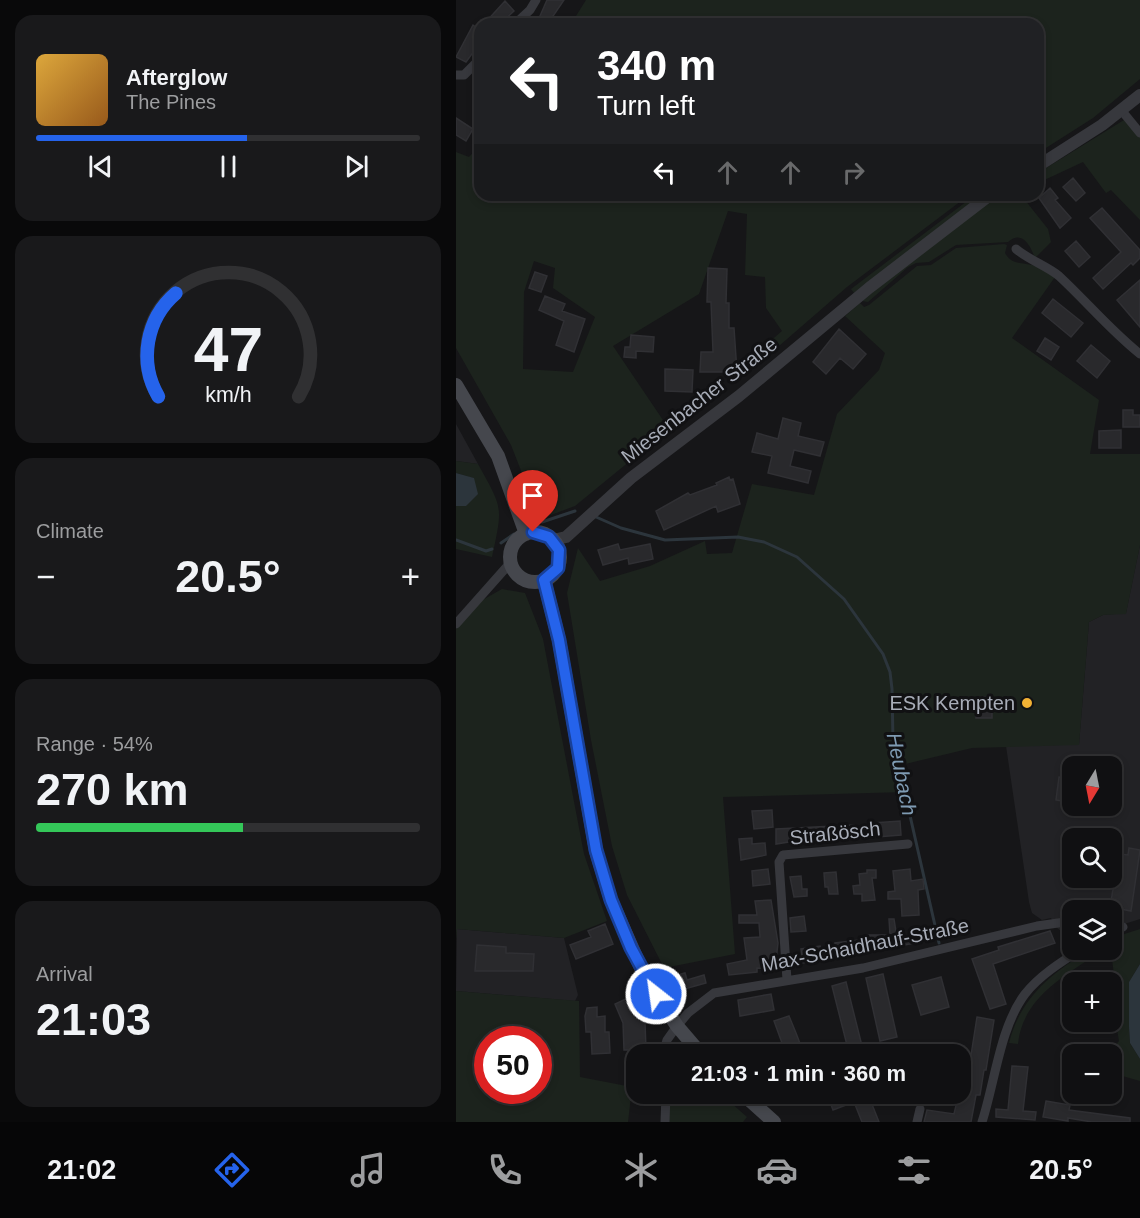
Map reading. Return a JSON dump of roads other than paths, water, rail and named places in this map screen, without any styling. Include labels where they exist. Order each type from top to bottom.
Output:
[{"type":"main road","points":[[456,385],[498,456],[526,534]]},
{"type":"main road","points":[[541,533],[554,540],[559,550],[559,564],[552,575],[544,580],[528,580],[518,574],[511,562],[511,551],[517,540],[526,534],[541,533]]},
{"type":"main road","points":[[544,580],[557,630],[596,850],[611,900],[644,975],[692,1044]]},
{"type":"main road","points":[[754,1104],[774,1122]]},
{"type":"street","points":[[521,18],[536,0]]},
{"type":"street","points":[[456,75],[464,75],[474,65]]},
{"type":"street","points":[[1044,161],[1122,111],[1140,95]]},
{"type":"street","points":[[1122,111],[1140,133]]},
{"type":"street","name":"Miesenbacher Straße","points":[[554,540],[566,537],[631,478],[739,396],[869,288],[982,201]]},
{"type":"street","points":[[1016,249],[1030,261],[1056,274],[1112,331],[1140,354]]},
{"type":"street","points":[[456,624],[511,562]]},
{"type":"street","name":"Straßösch","points":[[787,980],[779,862],[783,855],[908,844]]},
{"type":"street","name":"Max-Schaidhauf-Straße","points":[[666,1044],[667,1040],[680,1029],[688,1013],[714,993],[863,968],[1037,926],[1062,922]]},
{"type":"street","points":[[982,1122],[1011,1016],[1026,993],[1065,960]]},
{"type":"street","points":[[665,1122],[666,1104]]},
{"type":"street","points":[[917,1122],[920,1109]]},
{"type":"waterway","name":"Heubach","points":[[542,522],[575,511]]},
{"type":"waterway","name":"Heubach","points":[[596,517],[621,528],[665,540],[738,537],[764,542],[797,557],[844,599],[883,654],[890,672],[893,741],[939,943]]},
{"type":"waterway","name":"Heubach","points":[[501,543],[514,534]]},
{"type":"waterway","name":"Heubach","points":[[456,540],[486,551],[492,549]]},
{"type":"place","name":"ESK Kempten","points":[[1027,703]]}]
